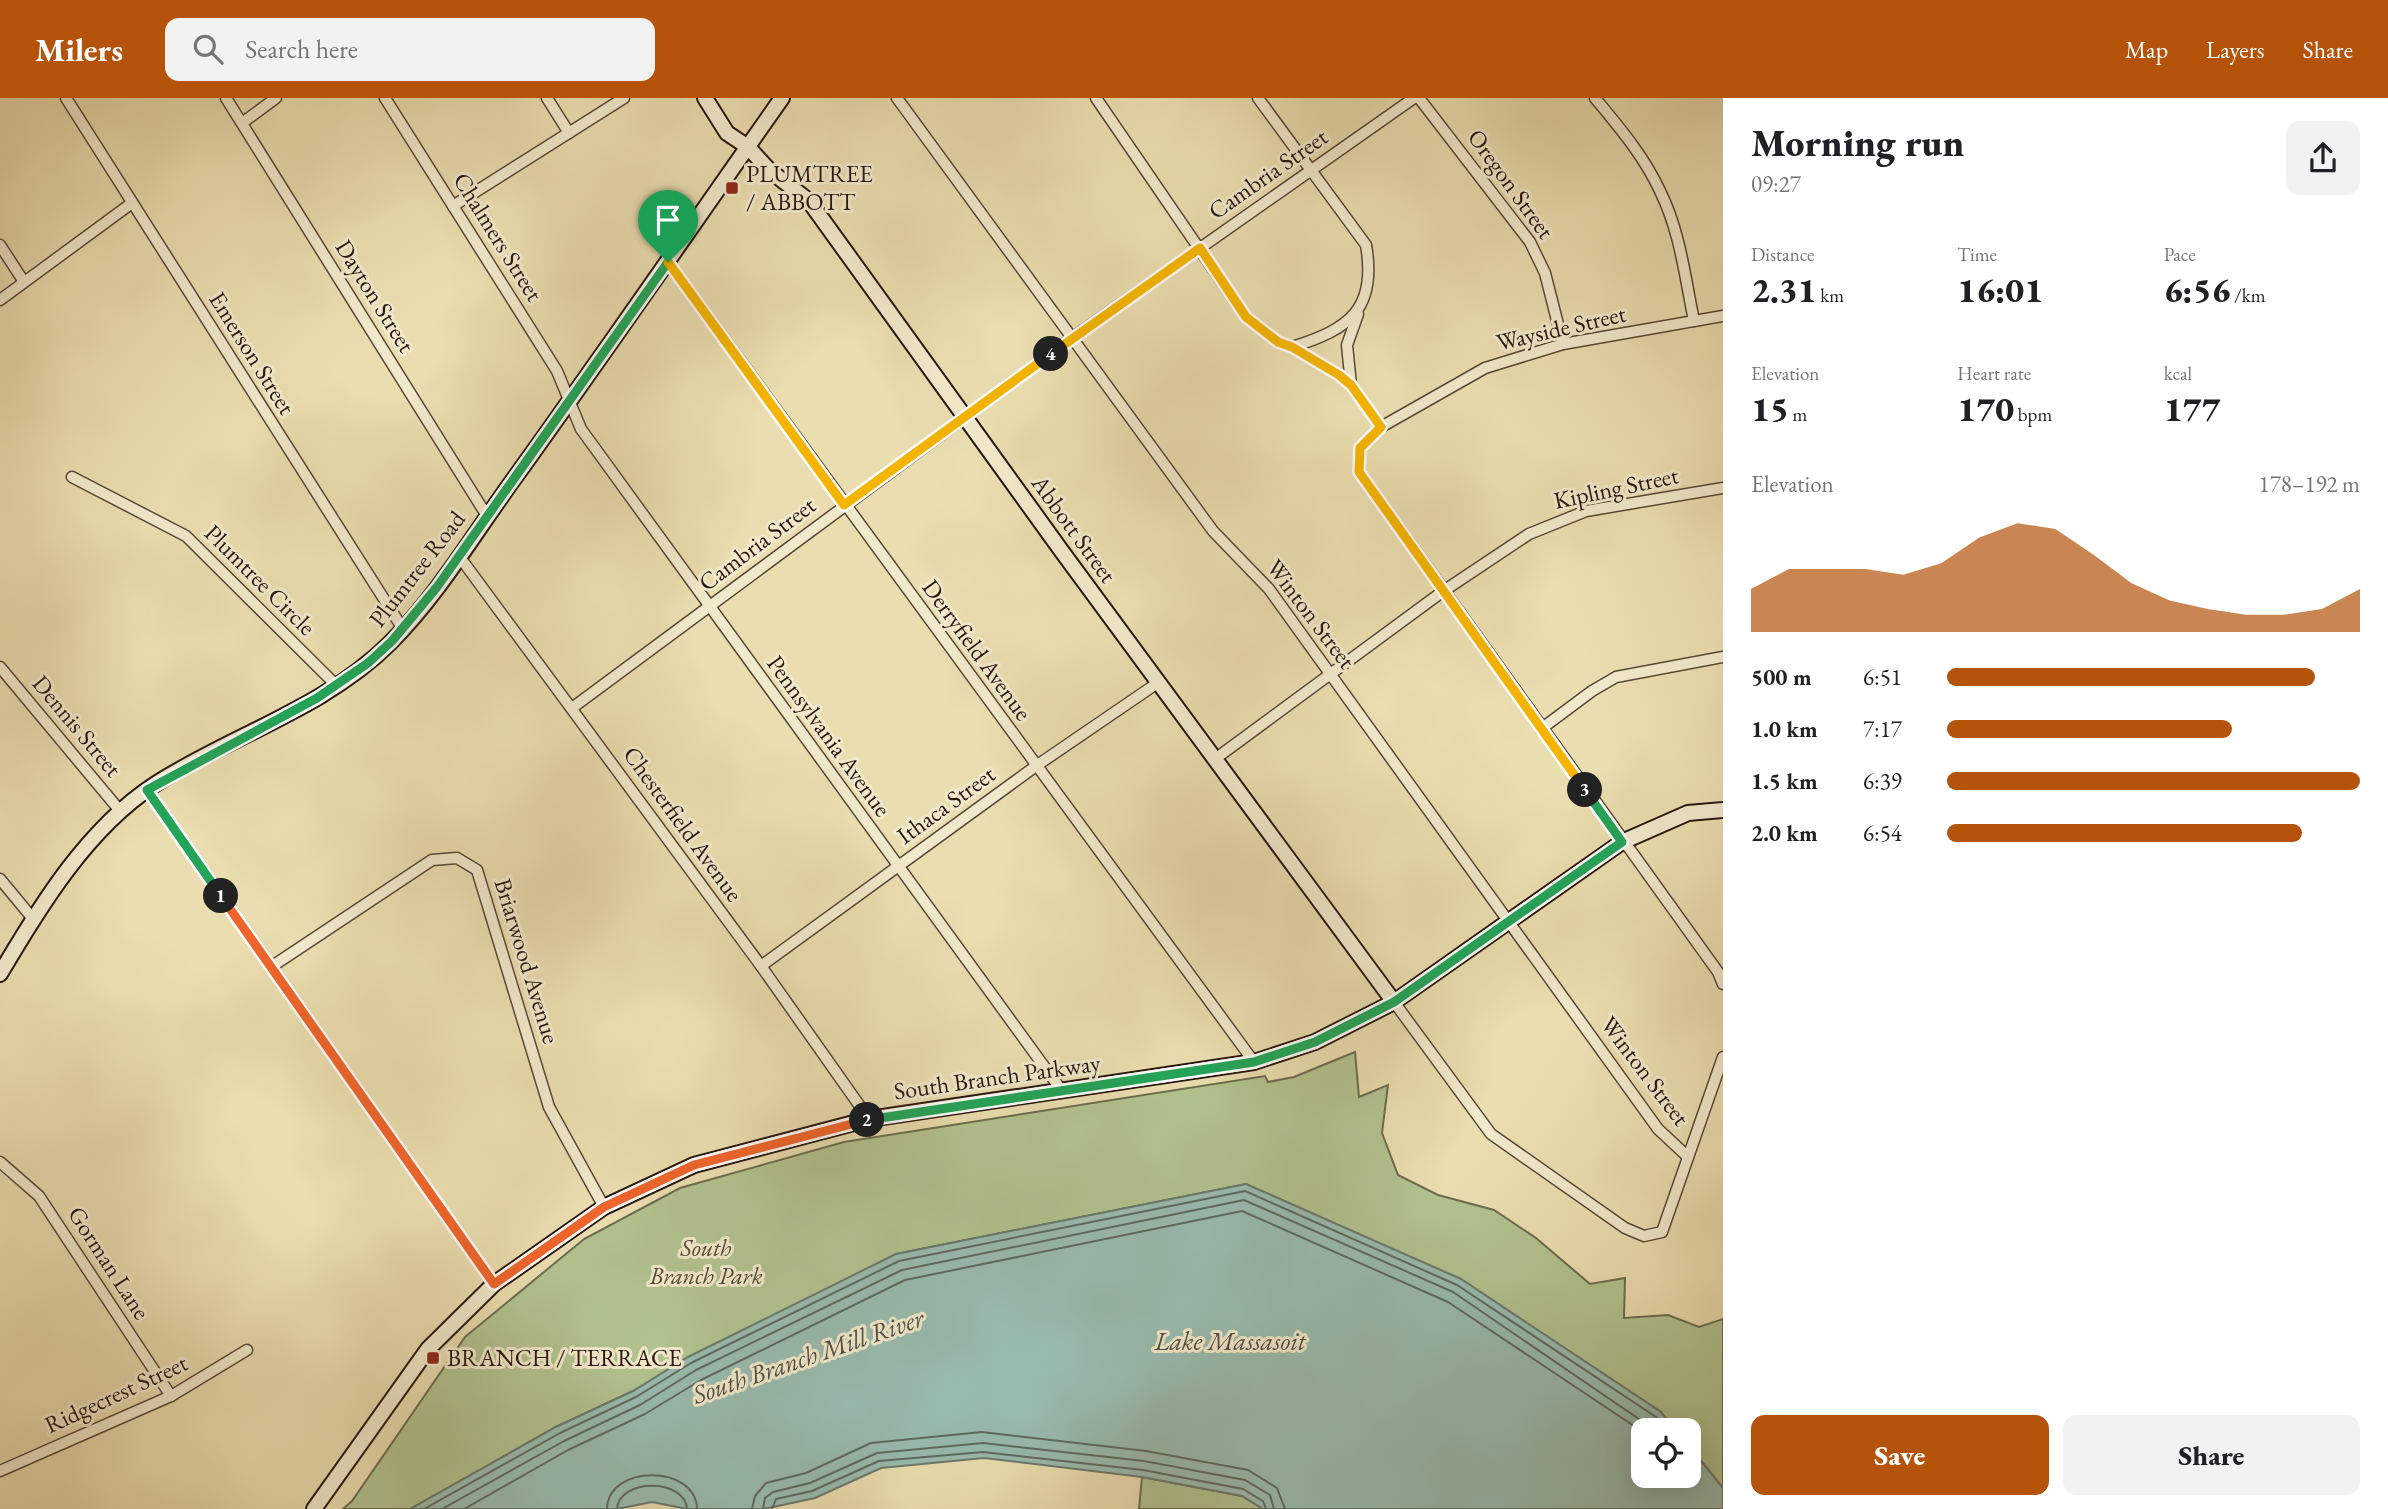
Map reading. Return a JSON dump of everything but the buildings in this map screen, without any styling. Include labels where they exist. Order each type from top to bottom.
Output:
[{"type":"street","name":"Emerson Street","points":[[66,98],[403,629]]},
{"type":"street","name":"Dayton Street","points":[[226,98],[487,516]]},
{"type":"street","points":[[242,123],[276,98]]},
{"type":"street","name":"Chalmers Street","points":[[385,98],[557,371],[569,402]]},
{"type":"street","points":[[547,98],[569,133]]},
{"type":"street","points":[[453,206],[624,98]]},
{"type":"street","name":"Abbott Street","points":[[705,98],[727,133],[748,147],[769,170],[809,201],[964,417],[1394,1002]]},
{"type":"street","name":"Plumtree Road","points":[[0,974],[34,920],[84,850],[121,812],[147,790],[337,685],[368,663],[403,629],[459,556],[569,402],[782,98]]},
{"type":"street","name":"Winton Street","points":[[897,98],[1213,531],[1258,575],[1658,1129],[1688,1157]]},
{"type":"street","points":[[1097,98],[1246,317],[1267,335],[1292,347],[1351,385],[1381,427],[1360,448],[1359,472],[1723,984]]},
{"type":"street","points":[[1258,98],[1366,245],[1371,272],[1363,306],[1351,328],[1347,345],[1351,385]]},
{"type":"street","name":"Cambria Street","points":[[572,708],[1072,338],[1417,98]]},
{"type":"street","name":"Oregon Street","points":[[1417,98],[1530,242],[1545,273],[1563,344]]},
{"type":"street","points":[[1595,98],[1632,145],[1661,192],[1678,240],[1694,321]]},
{"type":"street","points":[[0,300],[132,203]]},
{"type":"street","points":[[0,244],[24,282]]},
{"type":"street","name":"Derryfield Avenue","points":[[668,262],[1254,1062]]},
{"type":"street","points":[[1292,347],[1339,328],[1363,306]]},
{"type":"street","name":"Wayside Street","points":[[1381,427],[1485,368],[1563,344],[1723,316]]},
{"type":"street","name":"Pennsylvania Avenue","points":[[569,402],[581,429],[1062,1091]]},
{"type":"street","name":"Plumtree Circle","points":[[72,477],[186,536],[337,685]]},
{"type":"street","name":"Kipling Street","points":[[1214,759],[1443,592],[1529,534],[1560,519],[1586,511],[1723,488]]},
{"type":"street","name":"Chesterfield Avenue","points":[[459,556],[761,966],[869,1119]]},
{"type":"street","points":[[1541,729],[1591,691],[1616,677],[1723,657]]},
{"type":"street","name":"Dennis Street","points":[[0,667],[121,812]]},
{"type":"street","name":"Ithaca Street","points":[[761,966],[1036,766],[1159,682]]},
{"type":"street","points":[[147,790],[494,1284]]},
{"type":"street","name":"South Branch Parkway","points":[[314,1509],[428,1349],[494,1284],[604,1207],[694,1165],[869,1119],[1254,1062],[1315,1042],[1394,1002],[1622,842],[1688,813],[1723,810]]},
{"type":"street","name":"Briarwood Avenue","points":[[271,967],[432,860],[457,859],[477,870],[549,1107],[604,1207]]},
{"type":"street","points":[[0,879],[34,920]]},
{"type":"street","points":[[1394,1002],[1491,1134],[1625,1228],[1644,1236],[1662,1232],[1723,1057]]},
{"type":"street","name":"Gorman Lane","points":[[0,1162],[39,1196],[171,1396]]},
{"type":"street","name":"Ridgecrest Street","points":[[0,1471],[171,1396],[247,1350]]},
{"type":"green space","name":"South Branch Park","points":[[1355,1052],[1359,1097],[1388,1085],[1382,1133],[1398,1175],[1438,1195],[1494,1210],[1536,1238],[1590,1284],[1625,1278],[1624,1318],[1668,1315],[1699,1327],[1723,1319],[1723,1488],[1701,1461],[1701,1418],[1666,1418],[1661,1412],[1460,1279],[1246,1184],[896,1254],[633,1391],[556,1427],[410,1509],[343,1509],[352,1501],[465,1337],[584,1239],[680,1188],[844,1142],[1265,1076],[1268,1082],[1294,1077]]},
{"type":"green space","points":[[1142,1477],[1242,1496],[1263,1509],[1139,1509]]},
{"type":"water","name":"Lake Massasoit","points":[[1246,1184],[1461,1279],[1661,1412],[1666,1418],[1631,1418],[1631,1488],[1701,1488],[1701,1461],[1723,1488],[1723,1509],[1263,1509],[1242,1496],[1142,1477],[984,1458],[881,1468],[815,1498],[764,1509],[687,1509],[652,1502],[617,1509],[410,1509],[556,1427],[633,1391],[688,1357],[896,1254]]},
{"type":"place","name":"PLUMTREE / ABBOTT","points":[[732,188]]},
{"type":"place","name":"BRANCH / TERRACE","points":[[433,1358]]},
{"type":"route","points":[[1200,248],[1246,317],[1278,342],[1333,370],[1351,385],[1381,427],[1360,448],[1359,472],[1622,842],[1394,1002],[1315,1042],[1254,1062],[869,1119],[694,1165],[604,1207],[494,1284],[147,790],[181,769],[317,698],[368,663],[392,641],[437,587],[668,262],[844,505],[1200,248]]},
{"type":"water label","name":"South Branch Mill River","points":[[808,1356]]}]
